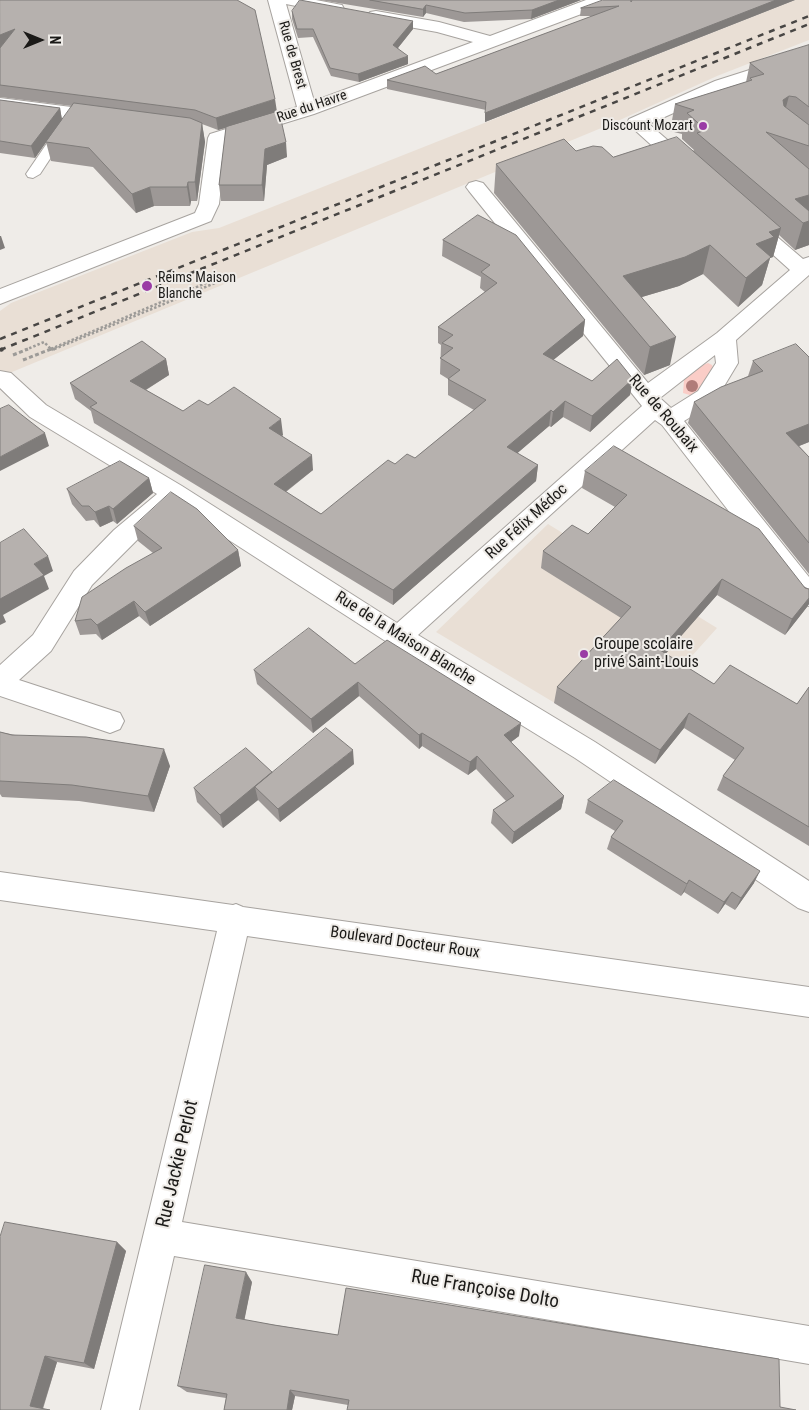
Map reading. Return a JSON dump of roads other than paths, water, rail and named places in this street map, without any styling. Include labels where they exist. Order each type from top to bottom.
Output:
[{"type":"street","name":"Rue de Brest","points":[[276,0],[308,110]]},
{"type":"street","points":[[289,0],[439,27],[490,41]]},
{"type":"street","name":"Rue du Havre","points":[[0,297],[204,217],[209,204],[210,135],[308,110],[602,0]]},
{"type":"street","points":[[701,180],[636,123],[721,86],[809,56]]},
{"type":"street","points":[[0,104],[119,119]]},
{"type":"street","name":"Rue de Roubaix","points":[[476,187],[809,596]]},
{"type":"street","points":[[657,407],[701,354],[725,338],[806,266],[737,212]]},
{"type":"street","points":[[657,407],[706,397],[726,362],[725,338]]},
{"type":"street","name":"Rue de la Maison Blanche","points":[[7,367],[38,411],[173,492],[399,637],[585,750],[809,898]]},
{"type":"street","name":"Rue Félix Médoc","points":[[399,637],[657,407]]},
{"type":"street","points":[[0,681],[42,643],[83,578],[123,537],[173,492]]},
{"type":"street","points":[[0,685],[110,720]]},
{"type":"street","name":"Boulevard Docteur Roux","points":[[0,886],[236,918],[809,1002]]},
{"type":"street","name":"Rue Jackie Perlot","points":[[120,1410],[236,918]]},
{"type":"street","name":"Rue Françoise Dolto","points":[[161,1236],[809,1344]]},
{"type":"lane","points":[[33,174],[76,113]]},
{"type":"railway","points":[[0,339],[809,16]]},
{"type":"railway","points":[[3,349],[0,350],[809,24]]},
{"type":"place","name":"Discount Mozart","points":[[703,126]]},
{"type":"place","name":"Reims Maison Blanche","points":[[147,286]]},
{"type":"place","name":"Groupe scolaire privé Saint-Louis","points":[[584,654]]}]
